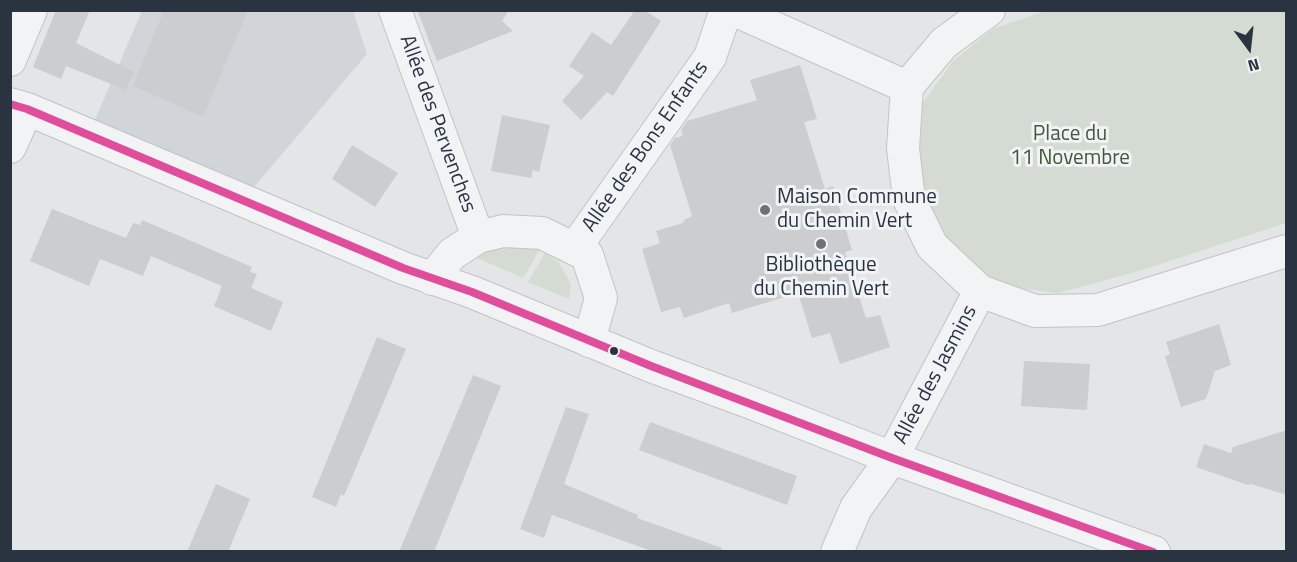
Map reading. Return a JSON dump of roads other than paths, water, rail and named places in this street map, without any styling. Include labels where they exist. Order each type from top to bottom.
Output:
[{"type":"street","points":[[10,60],[31,10]]},
{"type":"street","name":"Allée des Pervenches","points":[[395,10],[478,237]]},
{"type":"street","name":"Allée des Bons Enfants","points":[[575,248],[710,57],[726,10]]},
{"type":"street","points":[[734,10],[907,87]]},
{"type":"street","points":[[989,10],[944,43],[907,87],[903,148],[909,199],[932,246],[980,291],[1035,311],[1098,310],[1287,251]]},
{"type":"street","points":[[10,147],[19,106],[432,279],[472,292],[590,341],[892,458],[1154,552]]},
{"type":"street","points":[[432,279],[452,254],[478,237],[503,231],[542,233],[587,255],[601,298],[590,341]]},
{"type":"street","name":"Allée des Jasmins","points":[[837,552],[856,507],[892,458],[980,291]]},
{"type":"place","name":"Maison Commune du Chemin Vert","points":[[765,210]]},
{"type":"place","name":"Bibliothèque du Chemin Vert","points":[[821,244]]},
{"type":"park label","name":"Place du 11 Novembre","points":[[1070,147]]}]
